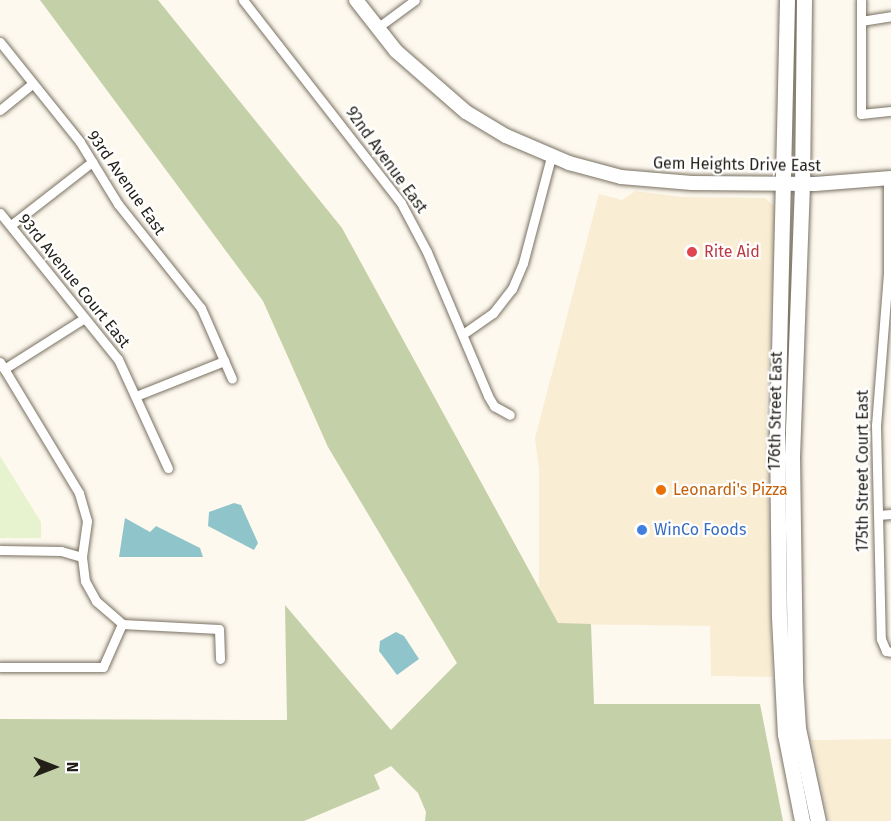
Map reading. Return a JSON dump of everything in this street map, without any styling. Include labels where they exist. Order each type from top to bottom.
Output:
[{"type":"main road","name":"176th Street East","points":[[787,0],[786,183],[777,431],[779,617],[785,734],[802,821]]},
{"type":"main road","name":"176th Street East","points":[[804,0],[802,184],[792,456],[795,668],[798,728],[818,821]]},
{"type":"street","name":"92nd Avenue East","points":[[243,0],[396,195],[419,234],[494,406],[510,415]]},
{"type":"street","name":"Gem Heights Drive East","points":[[356,0],[377,28],[418,73],[466,112],[506,136],[551,157],[621,177],[657,181],[802,184],[890,178]]},
{"type":"street","points":[[377,28],[415,0]]},
{"type":"street","points":[[861,0],[861,114],[891,111]]},
{"type":"street","points":[[861,21],[891,16]]},
{"type":"street","name":"93rd Avenue East","points":[[0,42],[92,162],[118,204],[201,308],[232,379]]},
{"type":"street","points":[[0,110],[31,85]]},
{"type":"street","points":[[462,334],[493,313],[512,289],[523,263],[551,157]]},
{"type":"street","points":[[11,225],[92,162]]},
{"type":"street","name":"175th Street Court East","points":[[890,178],[889,255],[876,425],[882,639],[890,652]]},
{"type":"street","name":"93rd Avenue Court East","points":[[0,213],[83,319],[118,359],[136,396],[156,449],[168,468]]},
{"type":"street","points":[[83,319],[2,365],[79,493],[87,521],[82,556],[85,581],[96,601],[122,624],[219,629],[220,658]]},
{"type":"street","points":[[880,359],[891,360]]},
{"type":"street","points":[[136,396],[224,361]]},
{"type":"street","points":[[878,515],[891,514]]},
{"type":"street","points":[[0,550],[61,551],[82,556]]},
{"type":"street","points":[[0,667],[103,667],[122,624]]},
{"type":"shaded area","points":[[635,191],[682,197],[765,198],[776,208],[766,416],[772,677],[711,676],[710,626],[558,624],[539,589],[539,470],[535,438],[599,194],[622,200]]},
{"type":"shaded area","points":[[891,739],[891,821],[829,821],[812,740]]},
{"type":"green space","points":[[40,0],[158,0],[342,228],[558,623],[591,624],[594,704],[760,704],[783,821],[425,821],[426,812],[418,793],[391,766],[374,775],[380,789],[304,821],[0,821],[0,719],[287,720],[285,605],[391,730],[457,663],[328,447],[263,301]]},
{"type":"green space","points":[[0,456],[41,522],[41,538],[0,538]]},
{"type":"water","points":[[234,503],[241,505],[258,543],[254,550],[208,526],[209,512]]},
{"type":"water","points":[[125,518],[150,532],[156,526],[200,548],[203,557],[119,557]]},
{"type":"water","points":[[396,632],[404,636],[419,659],[397,675],[379,651],[380,641]]},
{"type":"place","name":"Rite Aid","points":[[692,252]]},
{"type":"place","name":"Leonardi's Pizza","points":[[661,490]]},
{"type":"place","name":"WinCo Foods","points":[[642,530]]}]
